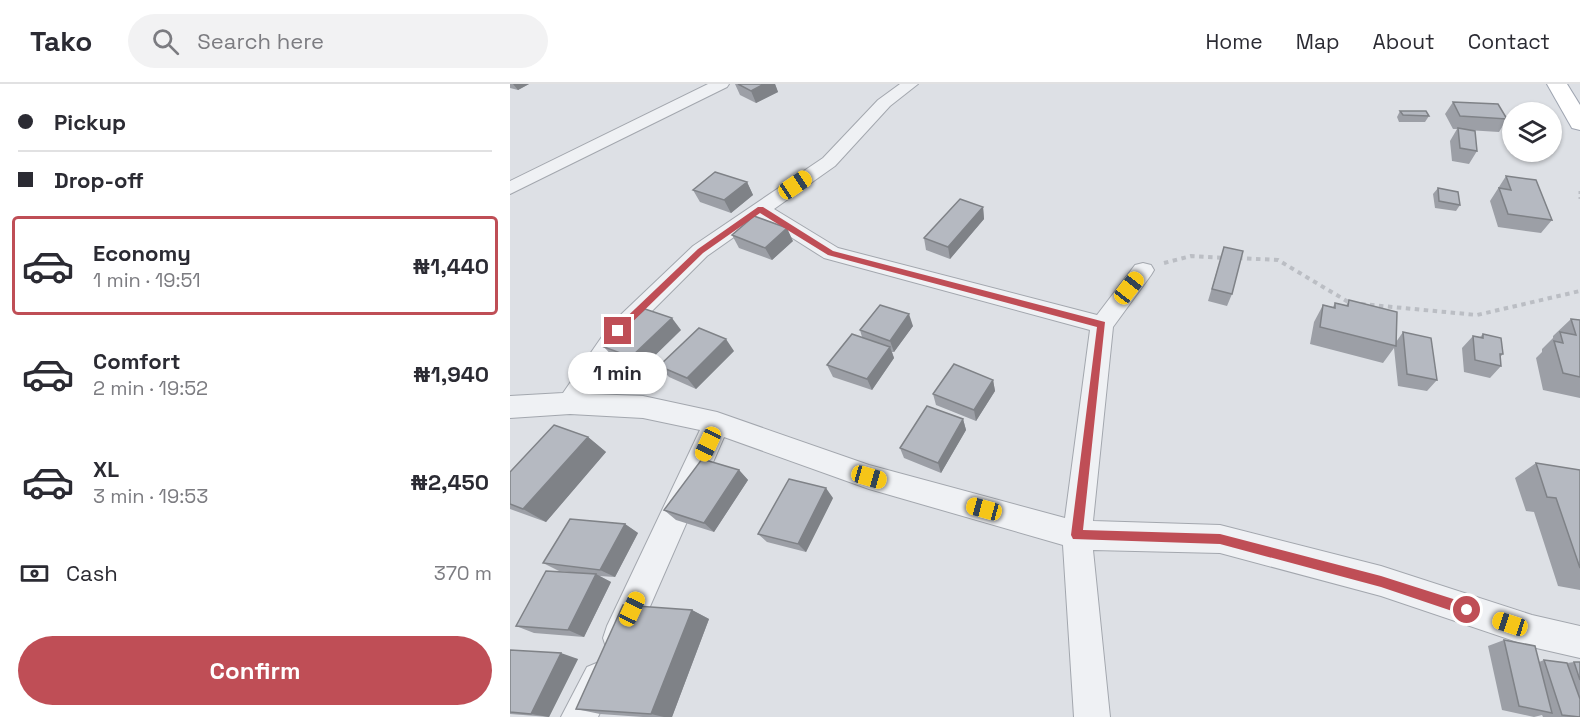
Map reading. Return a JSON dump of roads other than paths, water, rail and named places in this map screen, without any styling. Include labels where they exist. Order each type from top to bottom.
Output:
[{"type":"main road","points":[[1557,84],[1580,123]]},
{"type":"street","points":[[510,188],[721,84]]},
{"type":"street","points":[[570,403],[618,331],[700,251],[829,162],[884,103],[910,84]]},
{"type":"street","points":[[760,209],[831,253],[1102,325]]},
{"type":"street","points":[[1092,717],[1077,535],[1102,325],[1143,270]]},
{"type":"street","points":[[510,407],[570,403],[643,407],[717,423],[869,477],[1077,535],[1220,539],[1381,581],[1532,631],[1580,642]]},
{"type":"street","points":[[579,717],[603,672],[717,423]]}]
